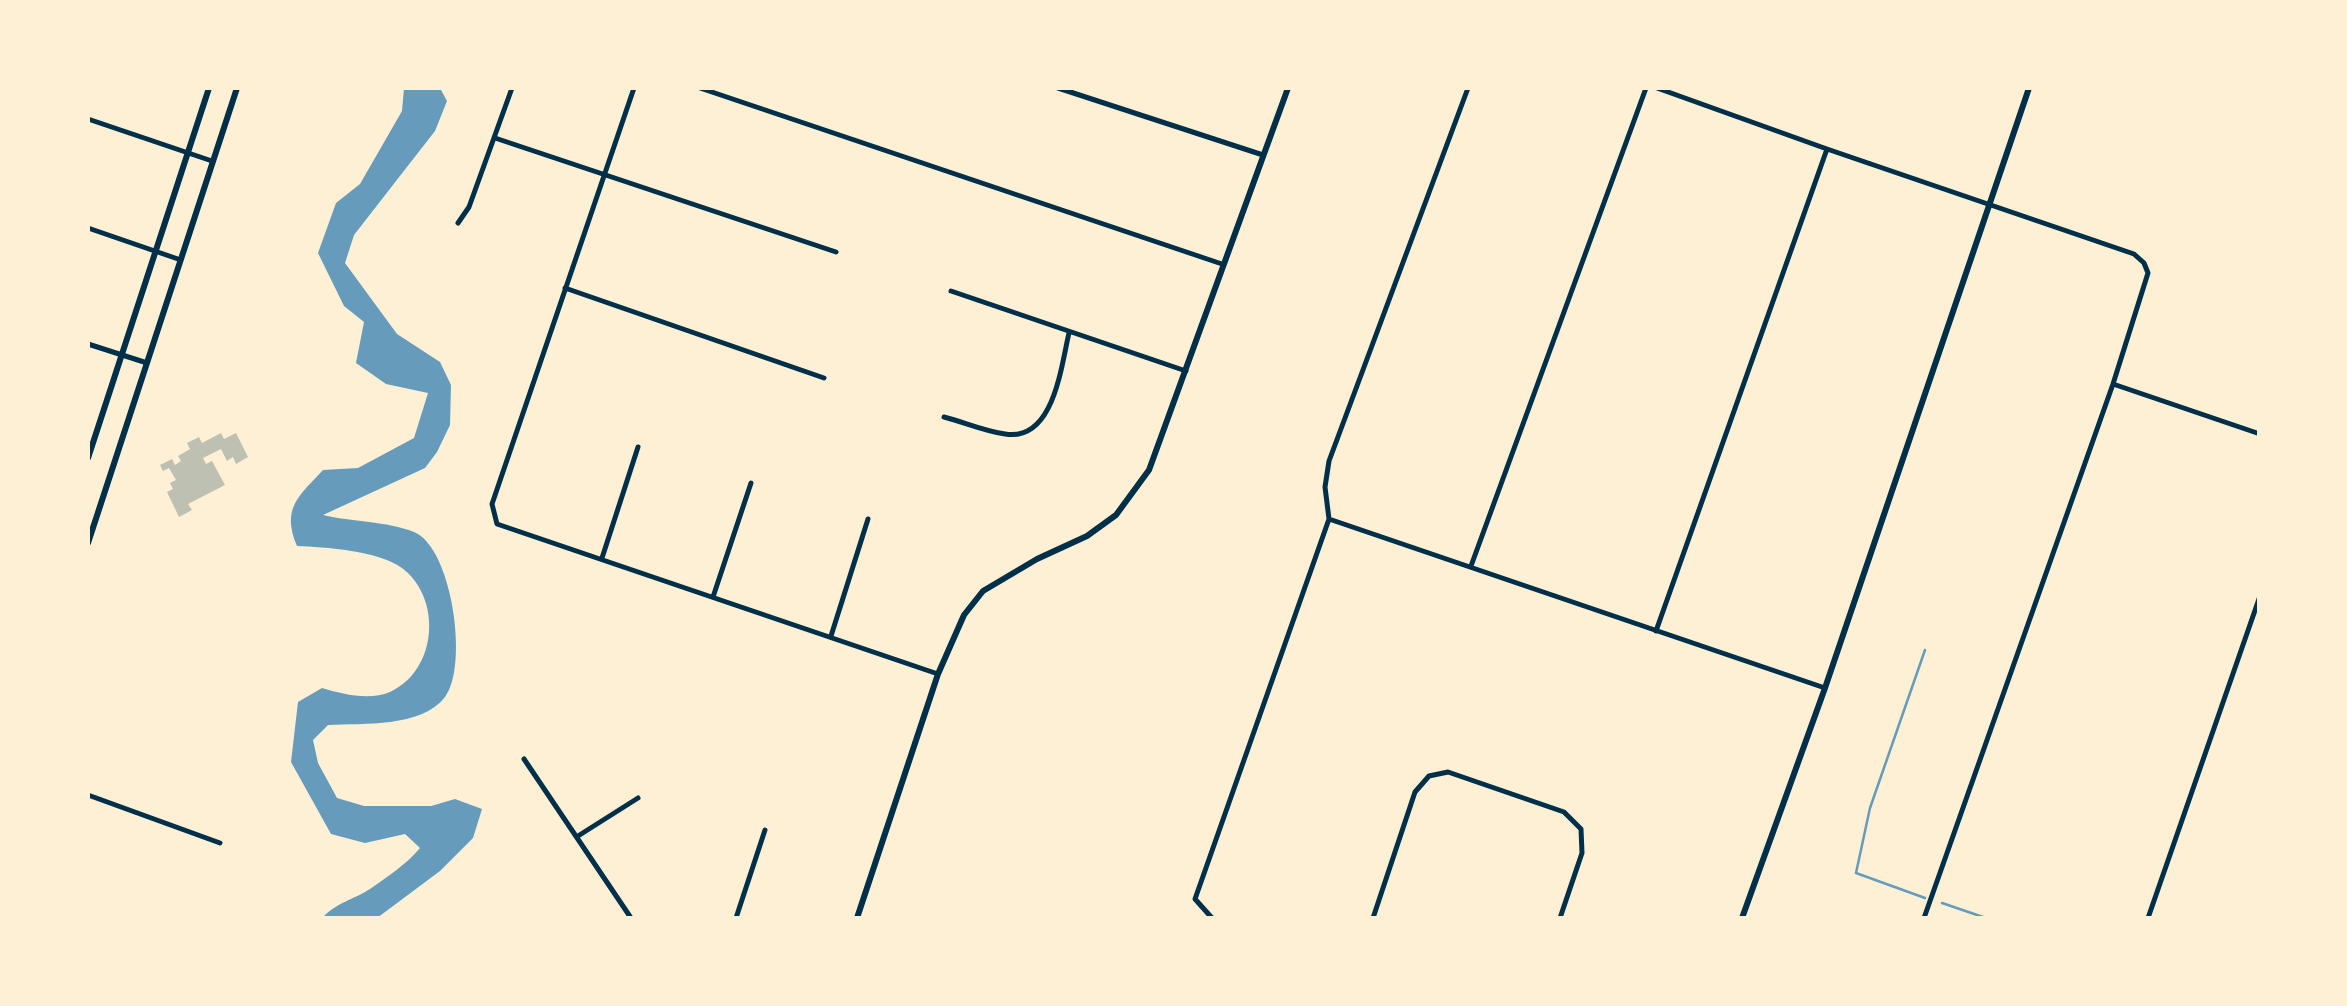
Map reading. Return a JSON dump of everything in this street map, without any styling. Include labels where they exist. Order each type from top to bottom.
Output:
[{"type":"street","points":[[88,458],[209,88]]},
{"type":"street","points":[[88,543],[144,362],[237,88]]},
{"type":"street","points":[[458,224],[469,207],[512,88]]},
{"type":"street","points":[[634,88],[492,504],[496,524],[938,674]]},
{"type":"street","points":[[700,88],[1222,264]]},
{"type":"street","points":[[1058,88],[1263,155]]},
{"type":"street","points":[[858,918],[938,674],[964,615],[983,591],[1037,559],[1087,536],[1116,515],[1149,470],[1288,88]]},
{"type":"street","points":[[1212,918],[1195,899],[1329,519],[1325,487],[1330,461],[1468,88]]},
{"type":"street","points":[[1471,566],[1646,88]]},
{"type":"street","points":[[1657,88],[1826,150],[2134,254],[2144,263],[2148,282],[1924,918]]},
{"type":"street","points":[[1742,918],[1825,688],[2029,88]]},
{"type":"street","points":[[88,119],[212,161]]},
{"type":"street","points":[[495,138],[836,252]]},
{"type":"street","points":[[1656,631],[1826,150]]},
{"type":"street","points":[[88,228],[178,259]]},
{"type":"street","points":[[564,288],[824,378]]},
{"type":"street","points":[[951,291],[1186,370]]},
{"type":"street","points":[[944,417],[1006,435],[1023,434],[1038,424],[1051,403],[1070,333]]},
{"type":"street","points":[[88,344],[144,362]]},
{"type":"street","points":[[2113,384],[2260,434]]},
{"type":"street","points":[[602,558],[638,447]]},
{"type":"street","points":[[713,598],[752,483]]},
{"type":"street","points":[[88,511],[97,514]]},
{"type":"street","points":[[830,636],[868,519]]},
{"type":"street","points":[[1329,519],[1825,688]]},
{"type":"street","points":[[2148,918],[2260,596]]},
{"type":"street","points":[[524,758],[629,918]]},
{"type":"street","points":[[1373,918],[1415,792],[1429,776],[1448,772],[1564,812],[1581,828],[1582,853],[1560,918]]},
{"type":"street","points":[[88,794],[220,843]]},
{"type":"street","points":[[578,836],[638,798]]},
{"type":"street","points":[[736,918],[765,830]]},
{"type":"water","points":[[404,88],[440,88],[447,101],[435,131],[354,235],[345,263],[397,334],[440,362],[451,385],[450,425],[425,468],[323,515],[403,528],[427,542],[447,583],[453,608],[456,660],[452,682],[435,707],[391,722],[328,725],[313,740],[318,763],[337,798],[364,806],[431,806],[455,799],[482,809],[473,838],[440,871],[377,918],[322,918],[383,880],[420,848],[405,834],[365,843],[331,834],[291,762],[298,702],[322,688],[365,696],[390,692],[418,668],[429,633],[424,597],[402,568],[366,554],[297,546],[291,522],[295,503],[323,470],[358,468],[414,438],[428,393],[386,384],[356,363],[364,322],[344,306],[318,253],[336,203],[360,184],[402,111]]},
{"type":"building","points":[[221,433],[224,439],[236,433],[248,457],[236,464],[233,457],[227,461],[221,449],[203,458],[206,464],[212,461],[225,485],[188,504],[192,510],[179,517],[167,492],[176,480],[169,468],[163,471],[160,465],[172,459],[175,465],[181,461],[178,456],[190,449],[187,443],[199,437],[202,443]]},
{"type":"waterway","points":[[1925,650],[1870,808],[1856,873],[1925,898]]},
{"type":"waterway","points":[[1942,903],[1986,918]]}]
